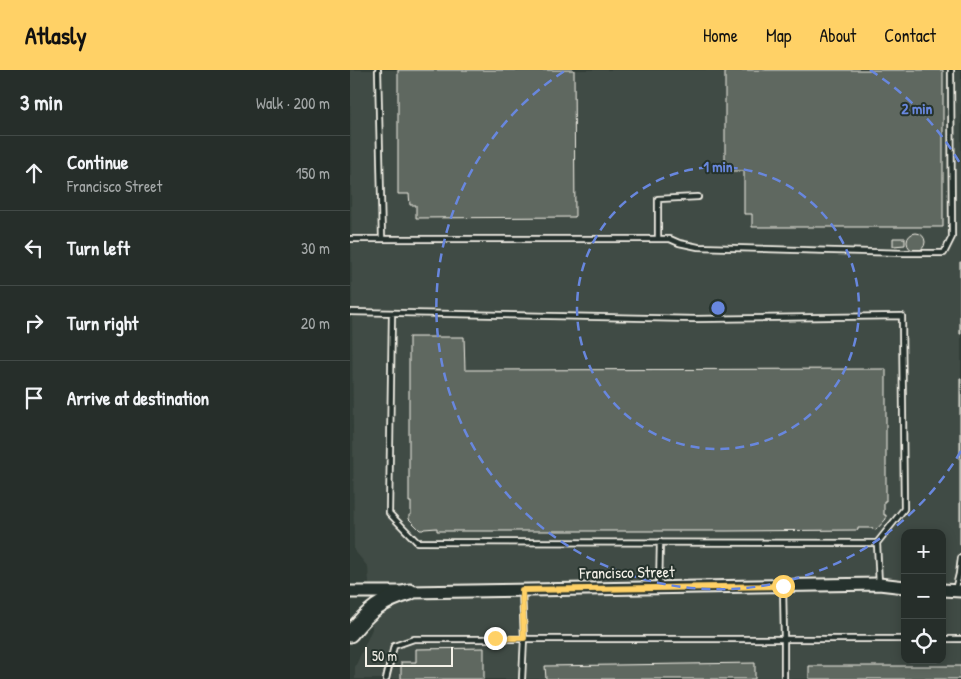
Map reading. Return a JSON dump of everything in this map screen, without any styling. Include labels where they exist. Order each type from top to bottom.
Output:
[{"type":"main road","points":[[350,634],[373,610],[389,599],[410,592]]},
{"type":"street","name":"Francisco Street","points":[[350,592],[879,584],[901,587]]},
{"type":"lane","points":[[378,70],[382,239]]},
{"type":"lane","points":[[350,239],[670,239],[698,247],[944,253],[952,237],[951,70]]},
{"type":"lane","points":[[658,239],[658,198],[698,197]]},
{"type":"lane","points":[[350,312],[695,319],[902,316],[904,509],[877,543],[879,584]]},
{"type":"lane","points":[[392,313],[389,513],[417,542],[877,543]]},
{"type":"lane","points":[[659,588],[660,542]]},
{"type":"lane","points":[[952,591],[959,574],[961,558]]},
{"type":"lane","points":[[783,586],[784,679]]},
{"type":"lane","points":[[522,590],[524,638],[522,679]]},
{"type":"lane","points":[[386,679],[394,646],[414,639],[901,639]]},
{"type":"lane","points":[[946,639],[961,639]]},
{"type":"shaded area","points":[[350,70],[961,70],[961,679],[355,679],[355,667],[372,629],[368,567],[354,550]]},
{"type":"building","points":[[398,70],[574,70],[575,217],[416,218],[416,205],[410,205],[409,194],[398,194]]},
{"type":"building","points":[[725,70],[943,70],[943,227],[752,227],[752,214],[744,214],[744,171],[725,171]]},
{"type":"building","points":[[916,233],[922,236],[925,242],[922,248],[916,251],[910,248],[907,242],[910,236]]},
{"type":"building","points":[[893,238],[905,238],[905,245],[893,246]]},
{"type":"building","points":[[961,262],[961,334],[960,334]]},
{"type":"building","points":[[409,337],[464,337],[465,370],[886,369],[886,501],[884,501],[884,515],[886,515],[886,519],[876,530],[872,528],[858,528],[858,530],[726,531],[437,531],[437,528],[420,530],[409,519],[409,515],[411,515],[411,502],[409,502]]},
{"type":"building","points":[[961,378],[961,545],[960,545]]},
{"type":"building","points":[[484,648],[484,679],[401,679],[401,662],[416,662],[416,649]]},
{"type":"building","points":[[755,663],[755,679],[546,679],[545,666]]},
{"type":"building","points":[[809,666],[961,666],[961,679],[809,679]]},
{"type":"route","points":[[495,638],[524,638],[522,590],[783,586]]}]
